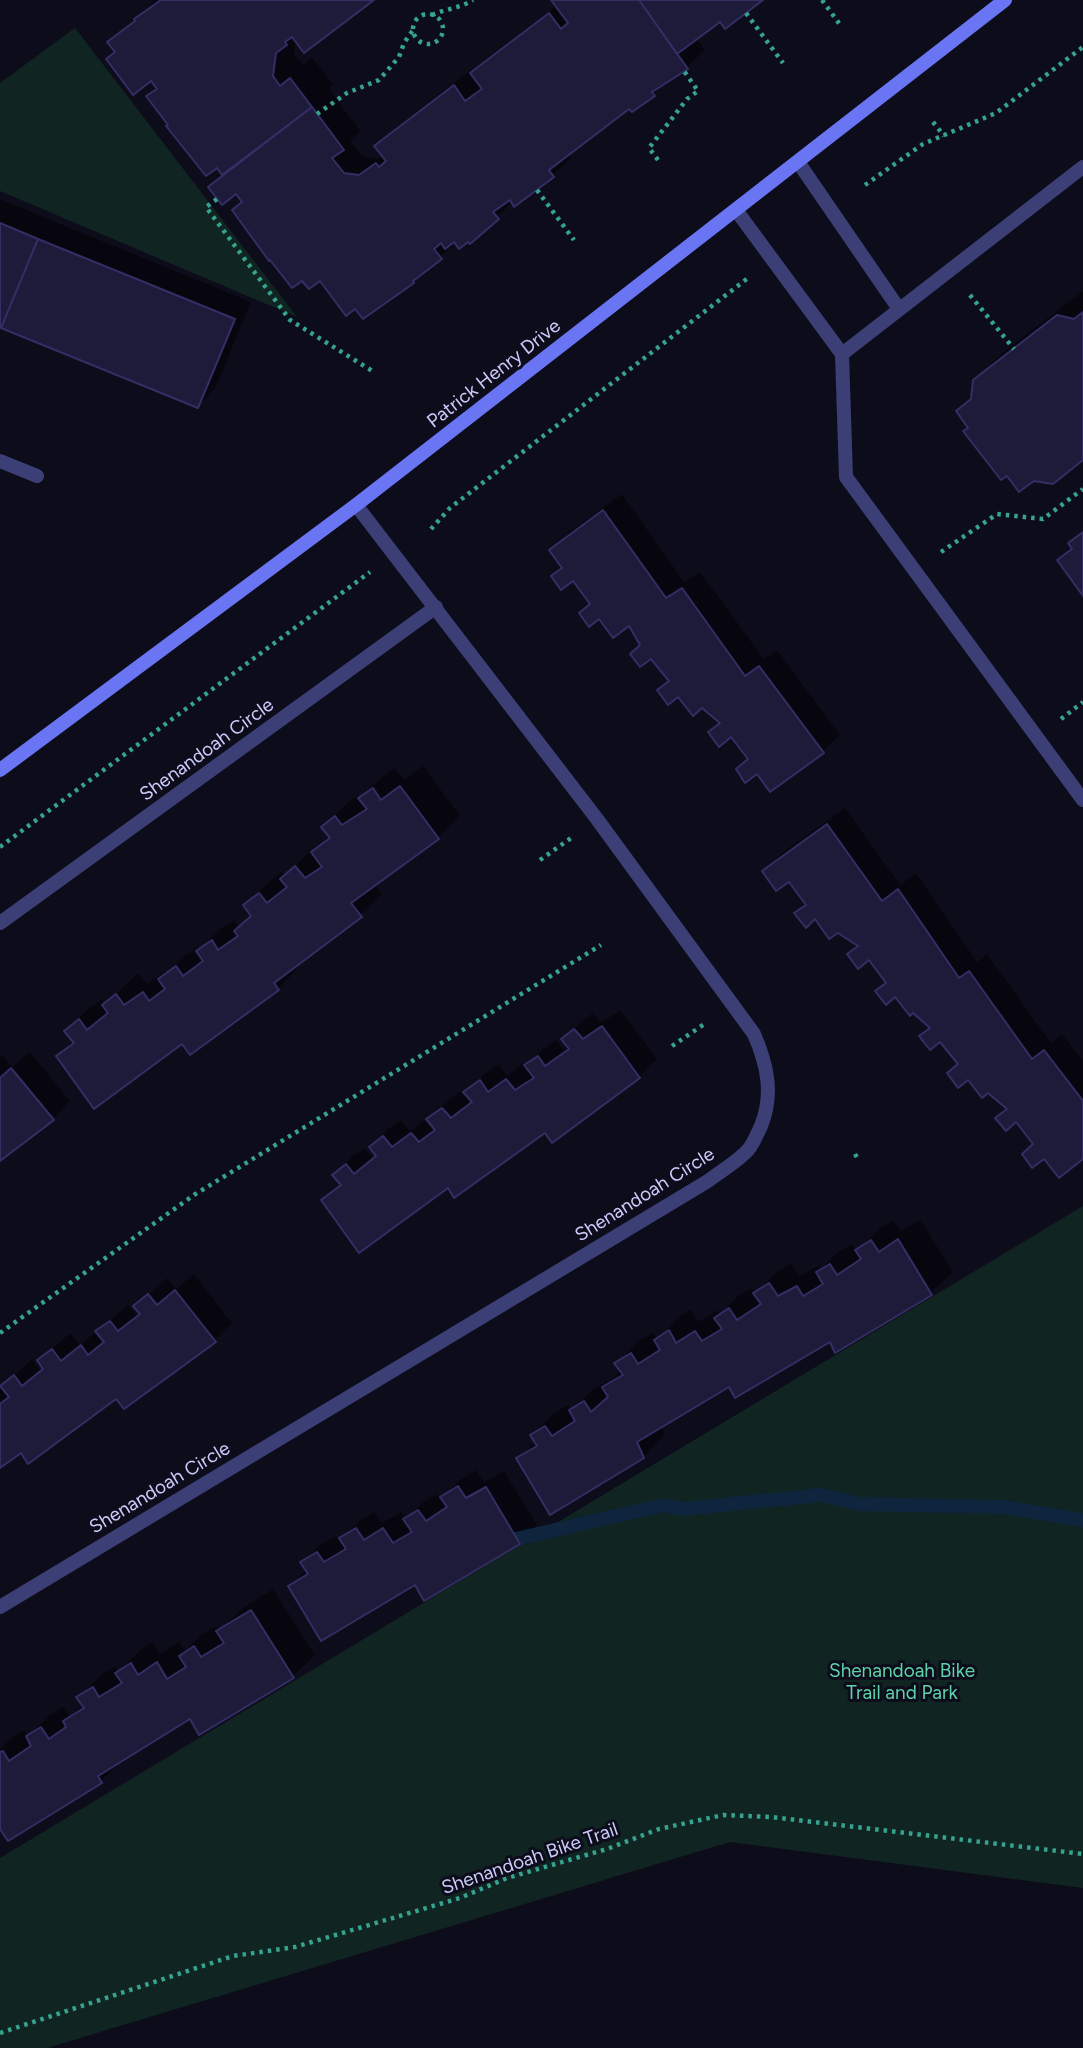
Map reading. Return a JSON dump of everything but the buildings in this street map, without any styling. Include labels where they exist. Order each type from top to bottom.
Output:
[{"type":"main road","name":"Patrick Henry Drive","points":[[0,770],[356,505],[1005,0]]},
{"type":"street","points":[[798,162],[900,309]]},
{"type":"street","points":[[842,354],[1083,167]]},
{"type":"street","points":[[736,210],[842,354],[846,477],[1083,800]]},
{"type":"street","points":[[0,461],[37,475]]},
{"type":"street","name":"Shenandoah Circle","points":[[0,1607],[708,1181],[748,1150],[764,1119],[768,1082],[754,1034],[597,819],[356,505]]},
{"type":"street","name":"Shenandoah Circle","points":[[0,923],[436,607]]},
{"type":"path","points":[[317,114],[347,93],[379,80],[399,57],[415,21],[422,15],[432,15],[473,0]]},
{"type":"path","points":[[822,0],[841,26]]},
{"type":"path","points":[[746,13],[783,63]]},
{"type":"path","points":[[413,30],[416,39],[424,44],[433,43],[440,37],[443,29],[439,20],[432,15]]},
{"type":"path","points":[[865,185],[923,144],[996,113],[1083,47]]},
{"type":"path","points":[[658,160],[649,148],[687,99],[698,92],[684,71]]},
{"type":"path","points":[[933,122],[944,136]]},
{"type":"path","points":[[537,190],[574,240]]},
{"type":"path","points":[[217,199],[206,207],[290,320],[374,372]]},
{"type":"path","points":[[431,529],[450,508],[749,277]]},
{"type":"path","points":[[970,294],[1014,349]]},
{"type":"path","points":[[914,570],[997,513],[1043,519],[1083,489]]},
{"type":"path","points":[[0,847],[370,572]]},
{"type":"path","points":[[1063,718],[1083,702]]},
{"type":"path","points":[[0,1333],[194,1195],[601,945]]},
{"type":"path","points":[[672,1046],[733,1004]]},
{"type":"path","points":[[855,1154],[859,1161]]},
{"type":"path","name":"Shenandoah Bike Trail","points":[[0,2033],[233,1956],[295,1947],[460,1898],[507,1878],[607,1849],[659,1829],[723,1815],[784,1818],[1083,1854]]},
{"type":"green space","points":[[75,28],[297,317],[0,191],[0,83]]},
{"type":"green space","name":"Shenandoah Bike Trail and Park","points":[[1083,1206],[1083,1888],[730,1842],[47,2048],[0,2048],[0,1858]]},
{"type":"waterway","points":[[499,1543],[663,1505],[681,1509],[821,1495],[859,1504],[1002,1507],[1083,1520]]}]
